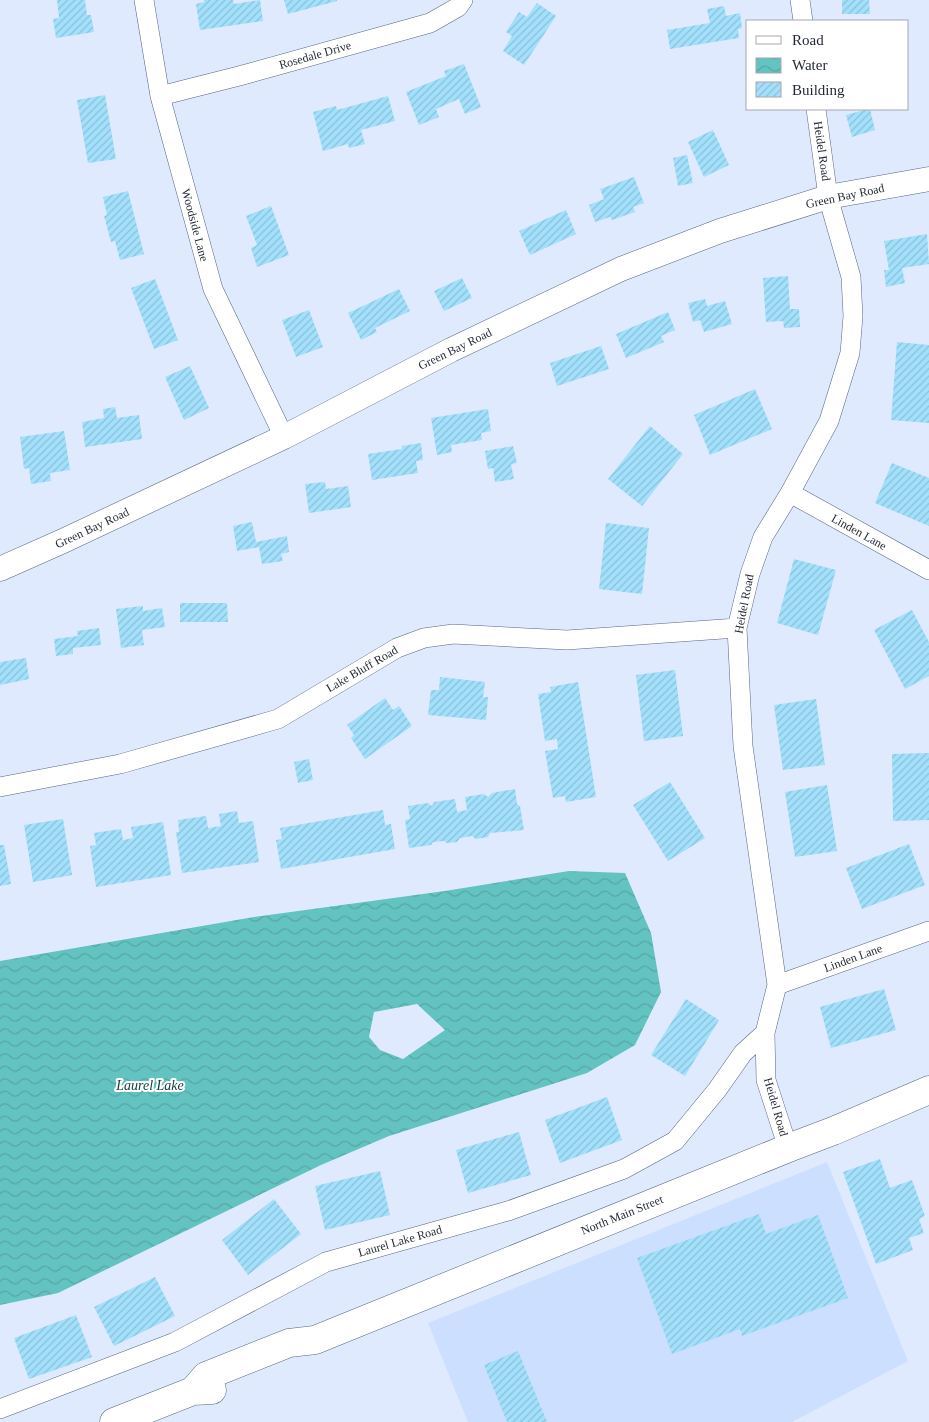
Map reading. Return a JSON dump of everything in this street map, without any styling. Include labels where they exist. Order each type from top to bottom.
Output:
[{"type":"main road","name":"North Main Street","points":[[114,1422],[193,1391],[206,1376],[289,1343],[315,1340],[833,1131],[929,1090]]},
{"type":"street","name":"Woodside Lane","points":[[144,0],[160,96],[213,289],[284,437]]},
{"type":"street","name":"Rosedale Drive","points":[[160,96],[430,23],[458,7],[463,0]]},
{"type":"street","points":[[800,0],[803,20]]},
{"type":"street","name":"Heidel Road","points":[[788,1148],[766,1080],[765,1033],[777,985],[742,746],[737,628],[757,553],[764,537],[829,421],[850,353],[853,316],[850,277],[828,197],[816,110]]},
{"type":"street","name":"Green Bay Road","points":[[0,569],[284,437],[451,350],[621,269],[720,231],[828,197],[929,180]]},
{"type":"street","name":"Linden Lane","points":[[790,493],[929,570]]},
{"type":"street","name":"Lake Bluff Road","points":[[0,787],[120,764],[278,719],[397,648],[424,638],[453,634],[567,640],[737,628]]},
{"type":"street","name":"Linden Lane","points":[[777,985],[929,931]]},
{"type":"street","name":"Laurel Lake Road","points":[[0,1409],[175,1342],[326,1262],[508,1211],[624,1169],[675,1141],[743,1053],[765,1033]]},
{"type":"shaded area","points":[[827,1162],[908,1361],[792,1422],[468,1422],[428,1323]]},
{"type":"water","name":"Laurel Lake","points":[[569,871],[625,873],[651,933],[661,992],[635,1045],[587,1073],[389,1136],[321,1165],[58,1293],[0,1305],[0,961],[254,917],[445,891]],"holes":[[[417,1004],[445,1030],[403,1059],[380,1050],[369,1037],[374,1012]]]},
{"type":"building","points":[[57,0],[85,0],[87,15],[91,15],[94,32],[56,38],[53,19],[59,18]]},
{"type":"building","points":[[204,0],[233,0],[234,4],[260,0],[263,21],[200,30],[196,4],[204,2]]},
{"type":"building","points":[[284,0],[337,0],[337,1],[288,14]]},
{"type":"building","points":[[842,0],[869,0],[870,14],[842,14]]},
{"type":"building","points":[[537,3],[556,16],[524,65],[503,51],[512,36],[506,32],[519,12],[527,17]]},
{"type":"building","points":[[724,6],[726,16],[740,13],[742,28],[738,29],[739,38],[670,49],[667,30],[710,23],[707,9]]},
{"type":"building","points":[[464,64],[481,107],[465,114],[459,99],[436,109],[439,117],[419,125],[406,92],[446,76],[444,71]]},
{"type":"building","points":[[105,95],[116,159],[88,163],[77,100]]},
{"type":"building","points":[[388,96],[395,121],[361,130],[365,144],[349,148],[348,144],[323,151],[313,112],[336,106],[337,110]]},
{"type":"building","points":[[870,110],[875,130],[852,137],[846,115]]},
{"type":"building","points":[[713,130],[729,165],[704,177],[688,142]]},
{"type":"building","points":[[687,155],[693,183],[678,186],[673,158]]},
{"type":"building","points":[[634,177],[644,203],[633,207],[635,212],[612,220],[610,217],[595,222],[589,205],[604,199],[600,189]]},
{"type":"building","points":[[128,191],[144,254],[120,260],[115,241],[111,242],[104,216],[107,215],[103,197]]},
{"type":"building","points":[[271,206],[289,255],[257,267],[251,248],[257,245],[246,216]]},
{"type":"building","points":[[566,210],[576,234],[530,255],[519,231]]},
{"type":"building","points":[[927,234],[929,264],[902,268],[905,283],[886,287],[884,270],[889,270],[884,241]]},
{"type":"building","points":[[788,276],[790,309],[799,309],[800,327],[784,328],[783,321],[766,322],[763,278]]},
{"type":"building","points":[[462,278],[472,298],[444,311],[434,291]]},
{"type":"building","points":[[155,279],[178,340],[154,349],[131,288]]},
{"type":"building","points":[[399,289],[410,311],[375,328],[377,332],[361,340],[348,313]]},
{"type":"building","points":[[705,299],[707,306],[725,301],[732,324],[704,332],[700,320],[693,322],[688,303]]},
{"type":"building","points":[[309,310],[323,347],[296,357],[282,320]]},
{"type":"building","points":[[668,312],[675,330],[661,336],[664,342],[626,358],[616,334]]},
{"type":"building","points":[[897,342],[929,345],[929,423],[891,420]]},
{"type":"building","points":[[601,346],[609,369],[557,386],[550,363]]},
{"type":"building","points":[[190,366],[209,408],[184,420],[165,377]]},
{"type":"building","points":[[755,389],[772,429],[710,455],[694,415]]},
{"type":"building","points":[[115,407],[117,418],[139,415],[142,439],[85,447],[82,422],[104,418],[103,409]]},
{"type":"building","points":[[488,409],[491,431],[481,433],[482,440],[451,445],[452,452],[437,455],[431,418]]},
{"type":"building","points":[[650,426],[683,454],[642,506],[608,479]]},
{"type":"building","points":[[64,431],[70,470],[50,473],[51,481],[31,484],[29,468],[24,469],[20,437]]},
{"type":"building","points":[[421,443],[423,460],[416,461],[418,473],[372,480],[368,454],[402,449],[402,446]]},
{"type":"building","points":[[513,446],[517,463],[511,464],[514,479],[495,482],[493,468],[488,469],[485,451]]},
{"type":"building","points":[[892,463],[929,478],[929,526],[875,503]]},
{"type":"building","points":[[325,482],[326,489],[348,486],[351,507],[309,513],[305,484]]},
{"type":"building","points":[[252,522],[256,542],[287,536],[289,552],[281,554],[283,561],[262,564],[259,547],[237,551],[233,526]]},
{"type":"building","points":[[606,523],[649,528],[642,594],[599,589]]},
{"type":"building","points":[[794,559],[836,570],[818,635],[777,623]]},
{"type":"building","points":[[180,603],[227,603],[228,622],[180,622]]},
{"type":"building","points":[[143,606],[143,611],[162,608],[165,627],[142,630],[144,645],[121,648],[116,609]]},
{"type":"building","points":[[912,610],[929,642],[929,676],[905,689],[874,630]]},
{"type":"building","points":[[99,628],[101,645],[73,648],[73,654],[56,656],[54,639],[78,636],[77,631]]},
{"type":"building","points":[[26,658],[29,679],[0,685],[0,662]]},
{"type":"building","points":[[675,670],[683,736],[644,741],[636,675]]},
{"type":"building","points":[[440,677],[485,682],[483,697],[488,697],[486,720],[428,715],[431,690],[439,690]]},
{"type":"building","points":[[578,682],[596,797],[566,802],[565,796],[553,798],[545,751],[558,749],[557,739],[545,741],[538,694],[551,692],[550,687]]},
{"type":"building","points":[[385,698],[393,710],[399,706],[412,726],[365,759],[351,738],[354,735],[347,725]]},
{"type":"building","points":[[816,699],[825,765],[783,770],[774,705]]},
{"type":"building","points":[[929,753],[929,820],[893,821],[892,754]]},
{"type":"building","points":[[309,759],[313,780],[298,783],[294,762]]},
{"type":"building","points":[[670,782],[705,838],[668,861],[633,805]]},
{"type":"building","points":[[827,785],[837,851],[795,857],[785,792]]},
{"type":"building","points":[[515,789],[524,830],[490,833],[488,837],[476,839],[472,836],[460,838],[457,842],[433,842],[431,845],[409,848],[405,820],[410,819],[408,806],[428,803],[432,806],[434,802],[455,799],[457,812],[467,810],[465,797],[484,794],[488,797],[492,793]]},
{"type":"building","points":[[383,810],[385,825],[391,824],[395,849],[281,869],[276,840],[282,839],[280,828]]},
{"type":"building","points":[[237,811],[239,823],[253,821],[259,862],[182,873],[176,832],[179,832],[178,820],[206,816],[208,828],[221,826],[219,814]]},
{"type":"building","points":[[63,819],[72,875],[33,882],[24,825]]},
{"type":"building","points":[[163,822],[171,875],[96,887],[90,846],[96,845],[94,833],[121,829],[123,840],[133,838],[131,827]]},
{"type":"building","points":[[909,844],[925,885],[862,909],[846,868]]},
{"type":"building","points":[[0,845],[4,845],[11,884],[0,886]]},
{"type":"building","points":[[884,989],[896,1030],[831,1048],[820,1007]]},
{"type":"building","points":[[686,999],[719,1020],[685,1076],[651,1055]]},
{"type":"building","points":[[607,1097],[622,1140],[560,1163],[545,1120]]},
{"type":"building","points":[[519,1132],[531,1175],[468,1193],[456,1150]]},
{"type":"building","points":[[880,1159],[890,1188],[912,1180],[925,1216],[919,1219],[924,1233],[909,1238],[913,1250],[876,1264],[843,1172]]},
{"type":"building","points":[[380,1171],[390,1215],[325,1230],[315,1186]]},
{"type":"building","points":[[274,1199],[301,1234],[248,1275],[222,1240]]},
{"type":"building","points":[[759,1214],[766,1234],[818,1215],[848,1298],[742,1336],[740,1329],[672,1354],[637,1258]]},
{"type":"building","points":[[155,1277],[175,1316],[114,1346],[94,1307]]},
{"type":"building","points":[[76,1315],[92,1357],[29,1379],[14,1338]]},
{"type":"building","points":[[518,1351],[547,1422],[507,1422],[484,1365]]}]
